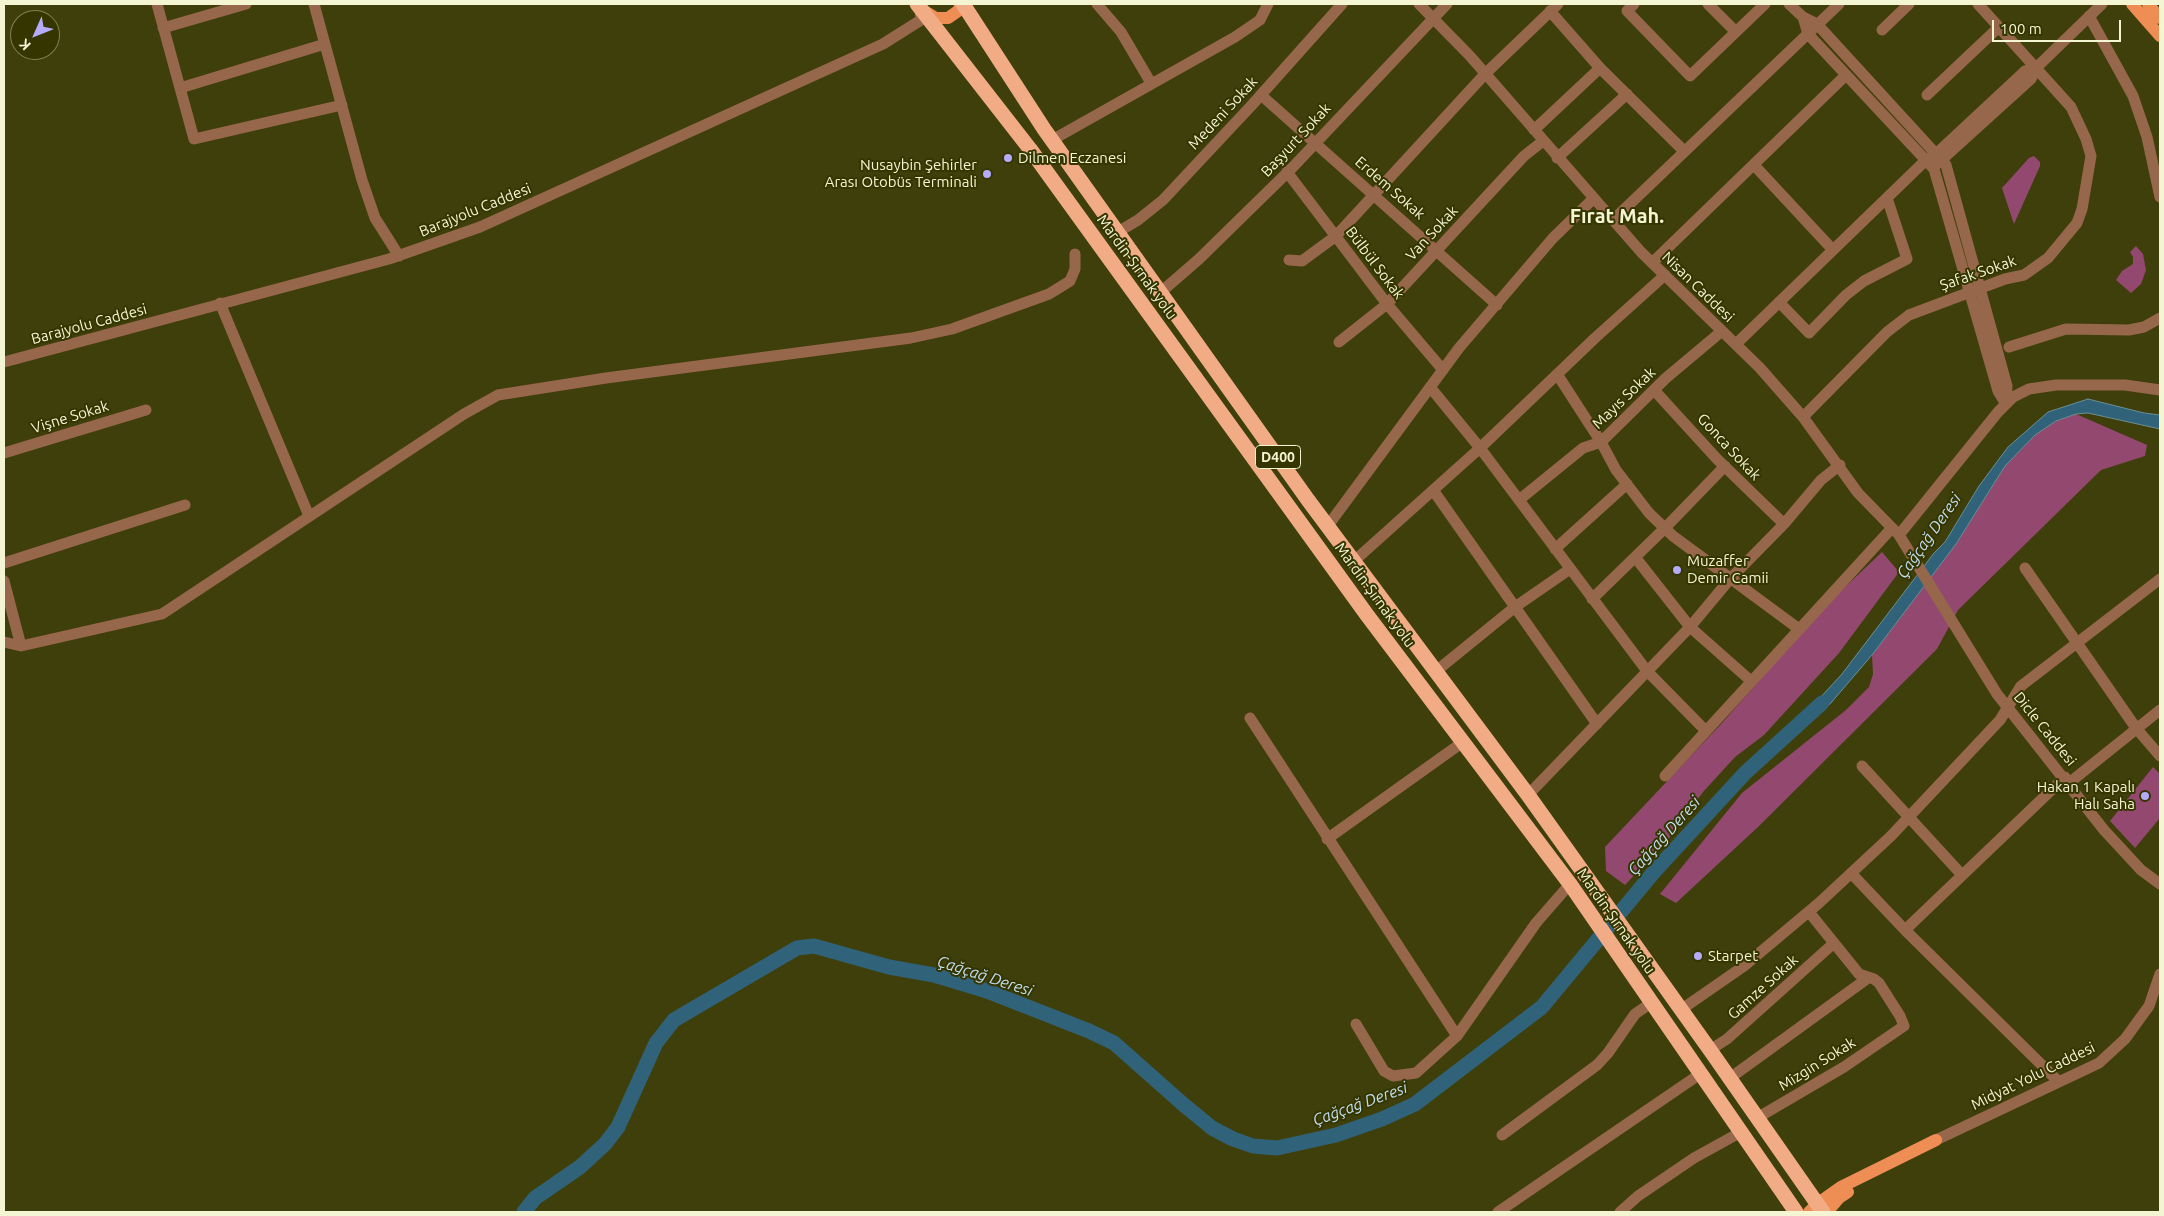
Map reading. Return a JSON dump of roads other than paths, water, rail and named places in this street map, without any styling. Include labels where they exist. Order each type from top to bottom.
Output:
[{"type":"highway","name":"Mardin-Şırnak yolu","points":[[962,4],[1052,140],[1327,527],[1528,795],[1730,1078],[1819,1210]]},
{"type":"highway","name":"Mardin-Şırnak yolu","points":[[920,5],[1030,148],[1292,512],[1462,742],[1570,884],[1796,1212]]},
{"type":"main road","points":[[920,5],[941,19],[953,15],[962,4]]},
{"type":"main road","points":[[2132,4],[2160,36]]},
{"type":"main road","points":[[2148,4],[2160,18]]},
{"type":"main road","points":[[1819,1210],[1841,1187],[1936,1140]]},
{"type":"street","points":[[157,4],[194,139],[342,105]]},
{"type":"street","points":[[164,28],[246,4]]},
{"type":"street","points":[[314,4],[375,218],[399,256]]},
{"type":"street","points":[[1097,4],[1120,32],[1151,83]]},
{"type":"street","points":[[1052,140],[1235,36],[1260,20],[1268,4]]},
{"type":"street","name":"Medeni Sokak","points":[[1118,232],[1138,220],[1163,200],[1261,95],[1342,4]]},
{"type":"street","name":"Nisan Caddesi","points":[[1419,4],[1470,56],[1557,158],[1652,263],[1736,344],[1803,417],[1840,465],[1858,493],[1908,548],[1941,603]]},
{"type":"street","name":"Başyurt Sokak","points":[[1161,292],[1200,259],[1288,172],[1432,17],[1447,4]]},
{"type":"street","points":[[1634,4],[1627,11],[1690,76],[1765,4]]},
{"type":"street","points":[[1708,4],[1736,32]]},
{"type":"street","points":[[1789,4],[1803,17],[1818,24],[1935,160]]},
{"type":"street","points":[[1613,220],[1839,4]]},
{"type":"street","points":[[1882,30],[1909,4]]},
{"type":"street","name":"Şafak Sokak","points":[[1803,417],[1887,332],[1909,315],[2004,279],[2024,275],[2048,258],[2068,236],[2082,209],[2091,156],[2086,139],[2071,107],[2037,67],[1978,4]]},
{"type":"street","points":[[1736,344],[1887,198],[2031,79],[2037,67],[2102,4]]},
{"type":"street","name":"Barajyolu Caddesi","points":[[4,362],[399,256],[480,227],[883,44],[921,20],[920,5]]},
{"type":"street","points":[[1288,260],[1302,261],[1336,236],[1399,165],[1485,74],[1554,8],[1600,68],[1684,152]]},
{"type":"street","points":[[2090,16],[2133,96],[2147,137],[2160,198]]},
{"type":"street","points":[[1803,17],[1808,34],[1846,75],[1935,160],[1946,165],[1974,290],[2007,386],[2006,404]]},
{"type":"street","points":[[1927,95],[1999,27]]},
{"type":"street","points":[[180,88],[325,44]]},
{"type":"street","points":[[1534,130],[1600,68]]},
{"type":"street","points":[[1652,263],[1846,75]]},
{"type":"street","points":[[1557,158],[1627,94]]},
{"type":"street","name":"Erdem Sokak","points":[[1261,95],[1498,305]]},
{"type":"street","name":"Van Sokak","points":[[1339,342],[1387,304],[1524,156],[1543,141]]},
{"type":"street","points":[[1754,165],[1833,250]]},
{"type":"street","name":"Bülbül Sokak","points":[[1288,172],[1387,304],[1443,370]]},
{"type":"street","points":[[1327,527],[1459,348],[1498,305],[1553,238],[1594,198]]},
{"type":"street","points":[[1779,302],[1808,333],[1846,295],[1864,281],[1907,259],[1887,198]]},
{"type":"street","points":[[4,642],[22,646],[162,614],[464,414],[498,395],[597,379],[911,338],[952,329],[1056,290],[1070,282],[1075,269],[1075,254]]},
{"type":"street","points":[[1353,562],[1480,448],[1665,275]]},
{"type":"street","points":[[220,303],[309,516]]},
{"type":"street","points":[[2009,347],[2066,330],[2129,330],[2144,327],[2160,318]]},
{"type":"street","name":"Mayıs Sokak","points":[[1519,500],[1583,448],[1601,442],[1654,390],[1722,331]]},
{"type":"street","points":[[1557,374],[1601,442],[1616,470],[1650,512],[1666,528],[1730,579],[1799,629]]},
{"type":"street","points":[[1665,776],[1799,629],[1895,532],[2013,397],[2029,389],[2056,384],[2125,385],[2160,390]]},
{"type":"street","points":[[1430,387],[1480,448],[1647,672],[1705,730]]},
{"type":"street","name":"Gonca Sokak","points":[[1654,390],[1724,466],[1784,524]]},
{"type":"street","name":"Vişne Sokak","points":[[4,453],[146,410]]},
{"type":"street","points":[[1528,795],[1690,627],[1730,579],[1784,524],[1821,480],[1840,465]]},
{"type":"street","points":[[1592,599],[1666,528],[1724,466]]},
{"type":"street","points":[[1555,549],[1627,484]]},
{"type":"street","points":[[1433,490],[1597,724]]},
{"type":"street","points":[[4,563],[185,504]]},
{"type":"street","points":[[1635,557],[1690,627],[1751,681]]},
{"type":"street","points":[[2026,568],[2136,728],[2160,756]]},
{"type":"street","points":[[1435,672],[1515,607],[1570,569]]},
{"type":"street","points":[[1682,1010],[1744,966],[1809,912],[1851,873],[1909,817],[2000,720],[2021,686],[2160,579]]},
{"type":"street","points":[[4,581],[22,646]]},
{"type":"street","name":"Dicle Caddesi","points":[[1941,603],[1997,694],[2122,850],[2141,870],[2160,884]]},
{"type":"street","points":[[1905,930],[1962,875],[2067,780],[2160,710]]},
{"type":"street","points":[[1250,718],[1457,1036]]},
{"type":"street","points":[[1328,839],[1462,742]]},
{"type":"street","points":[[1862,766],[1962,875]]},
{"type":"street","points":[[1851,873],[1905,930],[2059,1082]]},
{"type":"street","points":[[1356,1024],[1384,1072],[1393,1076],[1416,1073],[1457,1036],[1536,923],[1570,884]]},
{"type":"street","points":[[1809,912],[1859,974],[1868,978]]},
{"type":"street","name":"Gamze Sokak","points":[[1710,1050],[1727,1039],[1834,943]]},
{"type":"street","name":"Midyat Yolu Caddesi","points":[[1936,1140],[2100,1063],[2124,1038],[2149,1006],[2158,990],[2160,974]]},
{"type":"street","points":[[1730,1078],[1868,978]]},
{"type":"street","name":"Mizgin Sokak","points":[[1757,1118],[1892,1036],[1904,1026],[1900,1016],[1879,984],[1874,979],[1868,978]]},
{"type":"street","points":[[1502,1135],[1597,1065],[1608,1053],[1635,1014],[1651,1003]]},
{"type":"street","points":[[1498,1212],[1700,1074]]},
{"type":"street","points":[[1620,1212],[1638,1196],[1694,1158],[1741,1132]]},
{"type":"water","points":[[2088,399],[2144,413],[2160,415],[2160,429],[2088,413],[2076,414],[2056,421],[2035,435],[2005,466],[1956,544],[1872,655],[1830,704],[1814,718],[1807,717],[1807,712],[1842,674],[1934,553],[1945,542],[1979,486],[2008,447],[2048,412]]},
{"type":"waterway","name":"Çağçağ Deresi","points":[[524,1212],[535,1198],[580,1167],[605,1144],[618,1127],[656,1043],[674,1020],[797,948],[814,946],[889,967],[934,975],[987,991],[1089,1031],[1114,1043],[1212,1128],[1233,1139],[1253,1146],[1277,1148],[1336,1135],[1382,1119],[1415,1104],[1542,1007],[1653,873],[1745,773],[1822,703]]},
{"type":"place","name":"Dilmen Eczanesi","points":[[1008,158]]},
{"type":"place","name":"Nusaybin Şehirler Arası Otobüs Terminali","points":[[987,174]]},
{"type":"place","name":"Muzaffer Demir Camii","points":[[1677,570]]},
{"type":"place","name":"Hakan 1 Kapalı Halı Saha","points":[[2145,796]]},
{"type":"place","name":"Starpet","points":[[1698,956]]},
{"type":"district","name":"Fırat Mah.","points":[[1617,216]]}]
